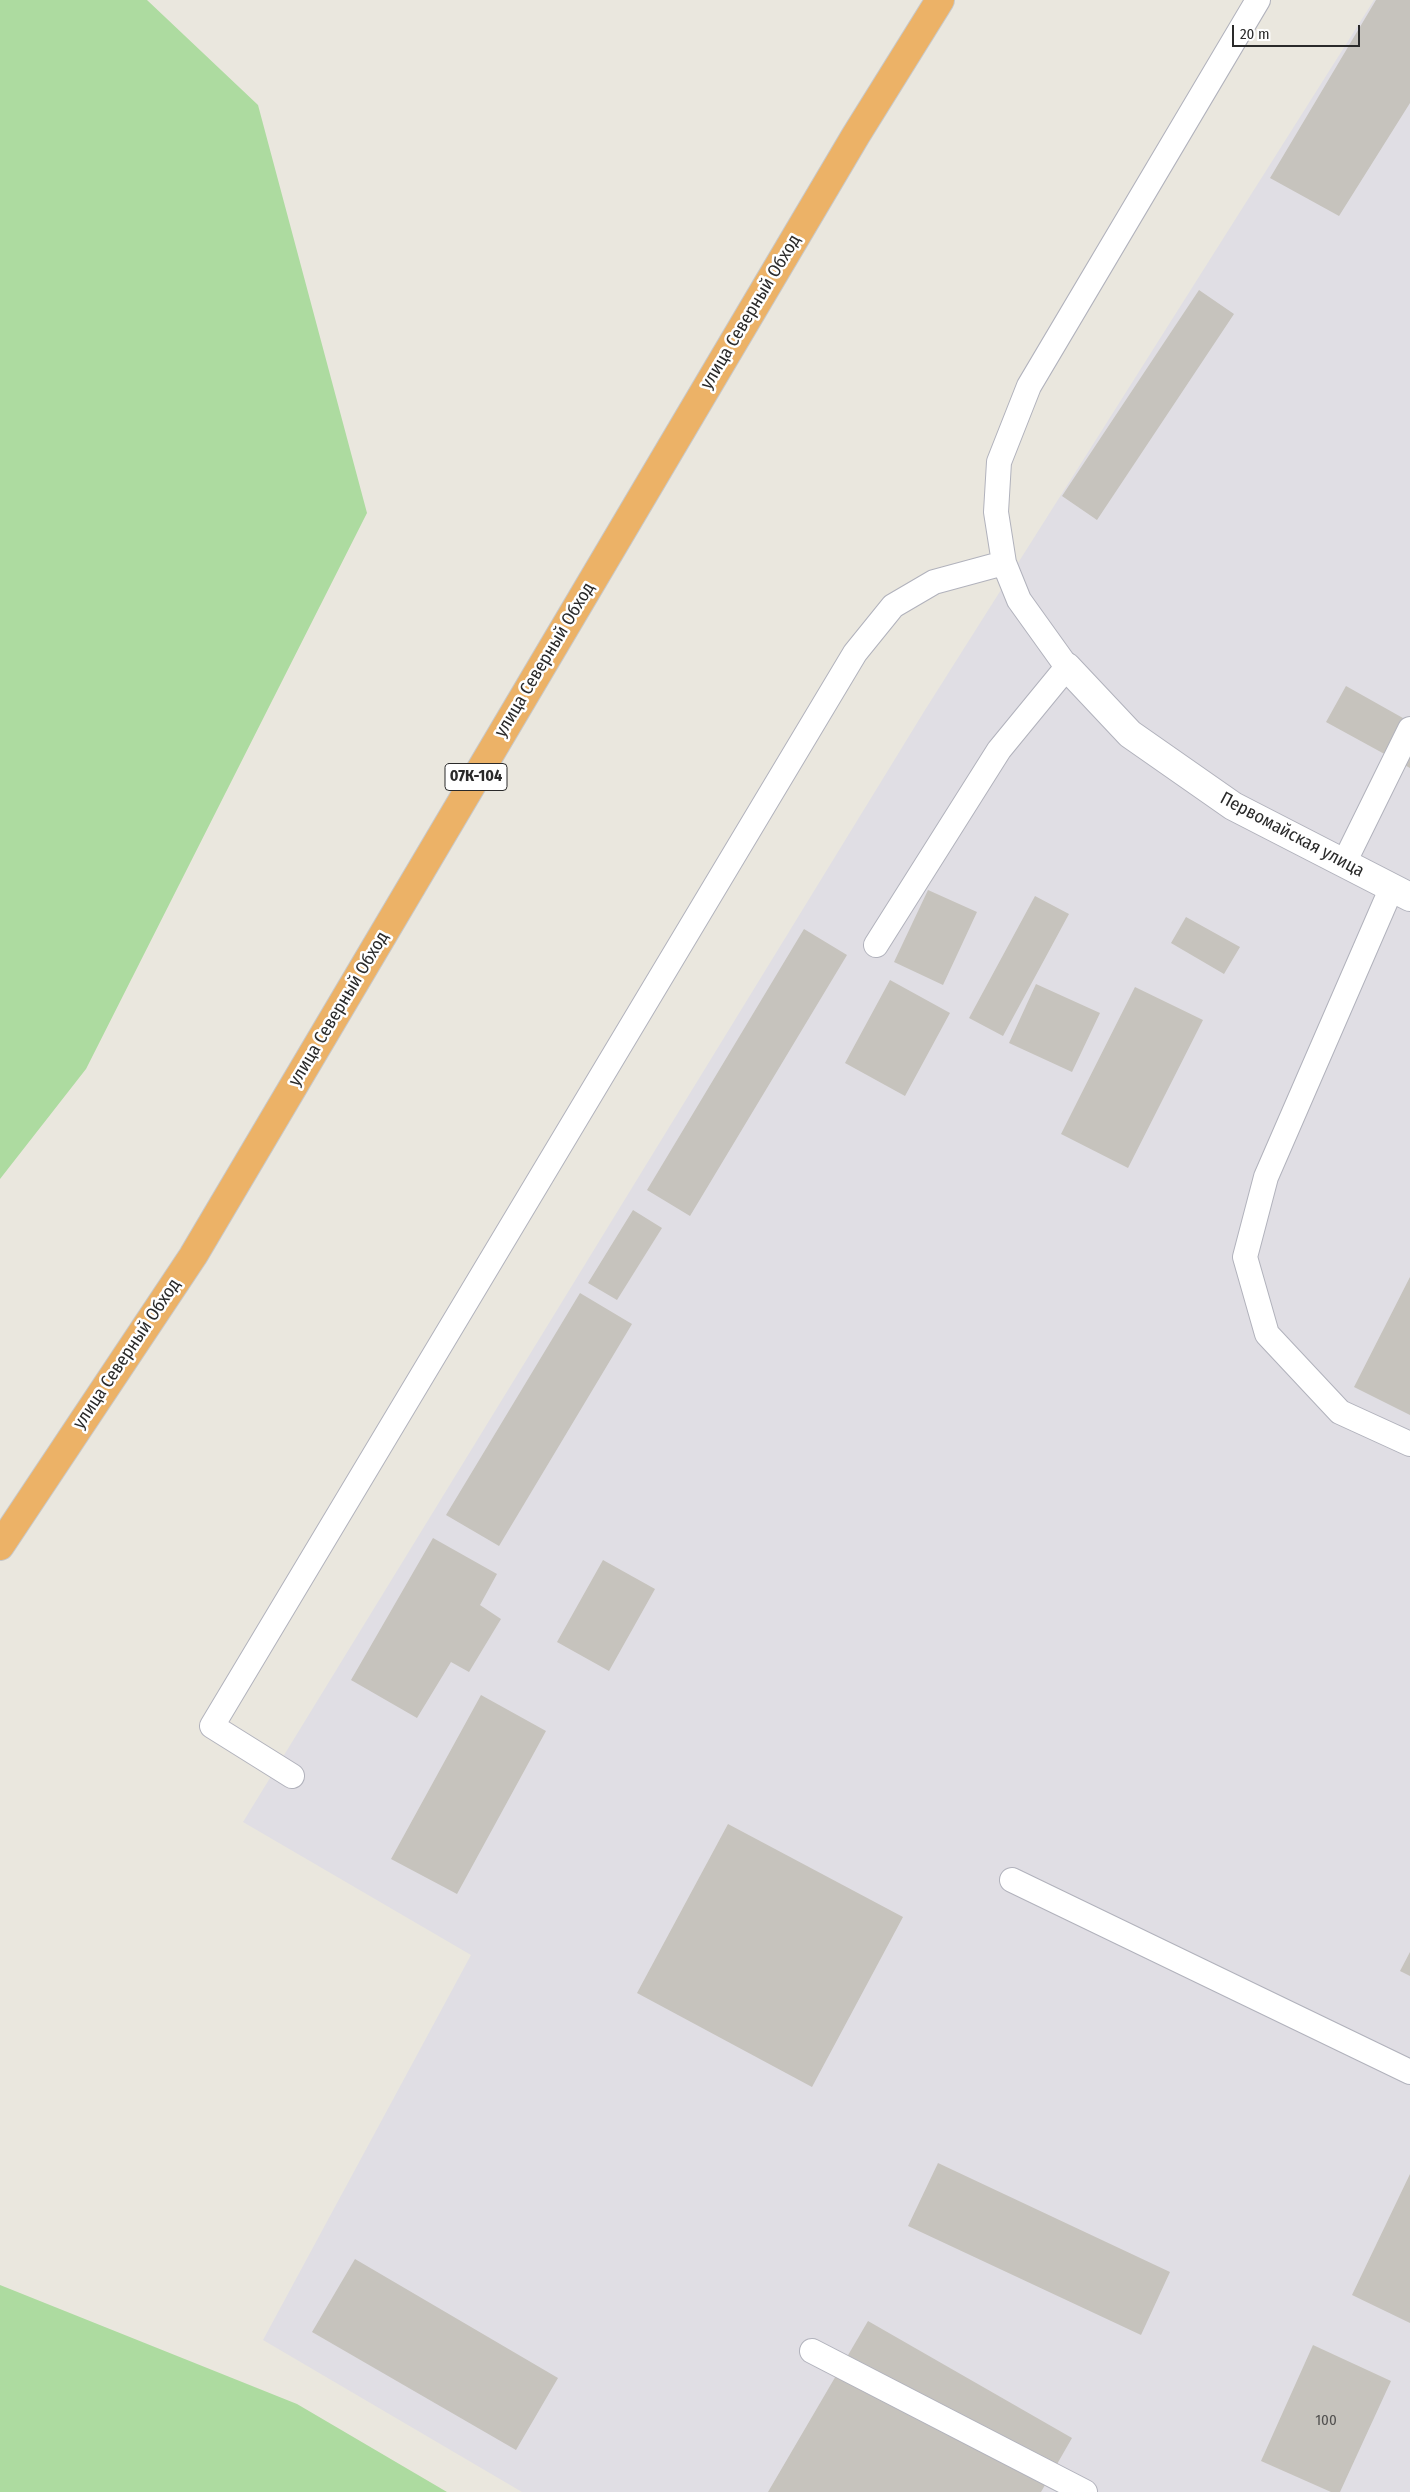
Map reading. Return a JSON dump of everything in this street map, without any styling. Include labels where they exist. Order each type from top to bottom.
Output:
[{"type":"highway","name":"улица Северный Обход","points":[[0,1546],[193,1256],[856,135],[940,0]]},
{"type":"street","name":"Первомайская улица","points":[[1067,667],[1138,739],[1233,806],[1401,892]]},
{"type":"lane","points":[[876,945],[999,750],[1067,667],[1019,600],[1004,563],[996,512],[999,462],[1029,386],[1258,0]]},
{"type":"lane","points":[[292,1776],[212,1726],[855,652],[893,606],[901,601],[934,582],[1004,563]]},
{"type":"lane","points":[[1344,863],[1410,729]]},
{"type":"lane","points":[[1401,892],[1266,1178],[1245,1258],[1267,1334],[1340,1412],[1410,1444]]},
{"type":"lane","points":[[1012,1880],[1410,2072]]},
{"type":"lane","points":[[812,2351],[1085,2492]]},
{"type":"shaded area","points":[[1374,0],[1410,0],[1410,2492],[522,2492],[263,2340],[471,1955],[243,1822],[925,710]]},
{"type":"green space","points":[[0,0],[147,0],[258,105],[367,513],[86,1069],[0,1179]]},
{"type":"green space","points":[[0,2285],[297,2404],[447,2492],[0,2492]]},
{"type":"building","points":[[1376,0],[1410,0],[1410,103],[1339,216],[1270,178]]},
{"type":"building","points":[[1199,290],[1234,314],[1097,520],[1062,496]]},
{"type":"building","points":[[1346,686],[1410,722],[1410,768],[1326,722]]},
{"type":"building","points":[[928,890],[977,912],[943,985],[894,962]]},
{"type":"building","points":[[1035,896],[1069,914],[1003,1036],[969,1018]]},
{"type":"building","points":[[1186,917],[1240,947],[1224,974],[1171,943]]},
{"type":"building","points":[[804,929],[847,955],[690,1216],[647,1190]]},
{"type":"building","points":[[890,980],[950,1013],[905,1096],[845,1063]]},
{"type":"building","points":[[1036,984],[1100,1013],[1072,1072],[1009,1043]]},
{"type":"building","points":[[1135,987],[1203,1020],[1128,1168],[1061,1134]]},
{"type":"building","points":[[633,1210],[662,1228],[617,1300],[588,1283]]},
{"type":"building","points":[[1410,1277],[1410,1415],[1354,1387]]},
{"type":"building","points":[[580,1293],[632,1324],[499,1546],[446,1515]]},
{"type":"building","points":[[433,1538],[497,1574],[480,1605],[501,1619],[469,1672],[451,1662],[417,1718],[351,1680]]},
{"type":"building","points":[[603,1560],[655,1589],[609,1671],[557,1642]]},
{"type":"building","points":[[481,1695],[546,1731],[457,1894],[391,1859]]},
{"type":"building","points":[[728,1824],[903,1917],[812,2087],[637,1993]]},
{"type":"building","points":[[1410,1952],[1410,1976],[1400,1971]]},
{"type":"building","points":[[938,2163],[1170,2272],[1141,2335],[908,2226]]},
{"type":"building","points":[[1410,2174],[1410,2323],[1352,2295]]},
{"type":"building","points":[[355,2259],[558,2378],[516,2450],[312,2332]]},
{"type":"building","points":[[868,2321],[1072,2438],[1041,2492],[768,2492]]},
{"type":"building","points":[[1313,2345],[1391,2381],[1340,2492],[1331,2492],[1261,2461]]}]
